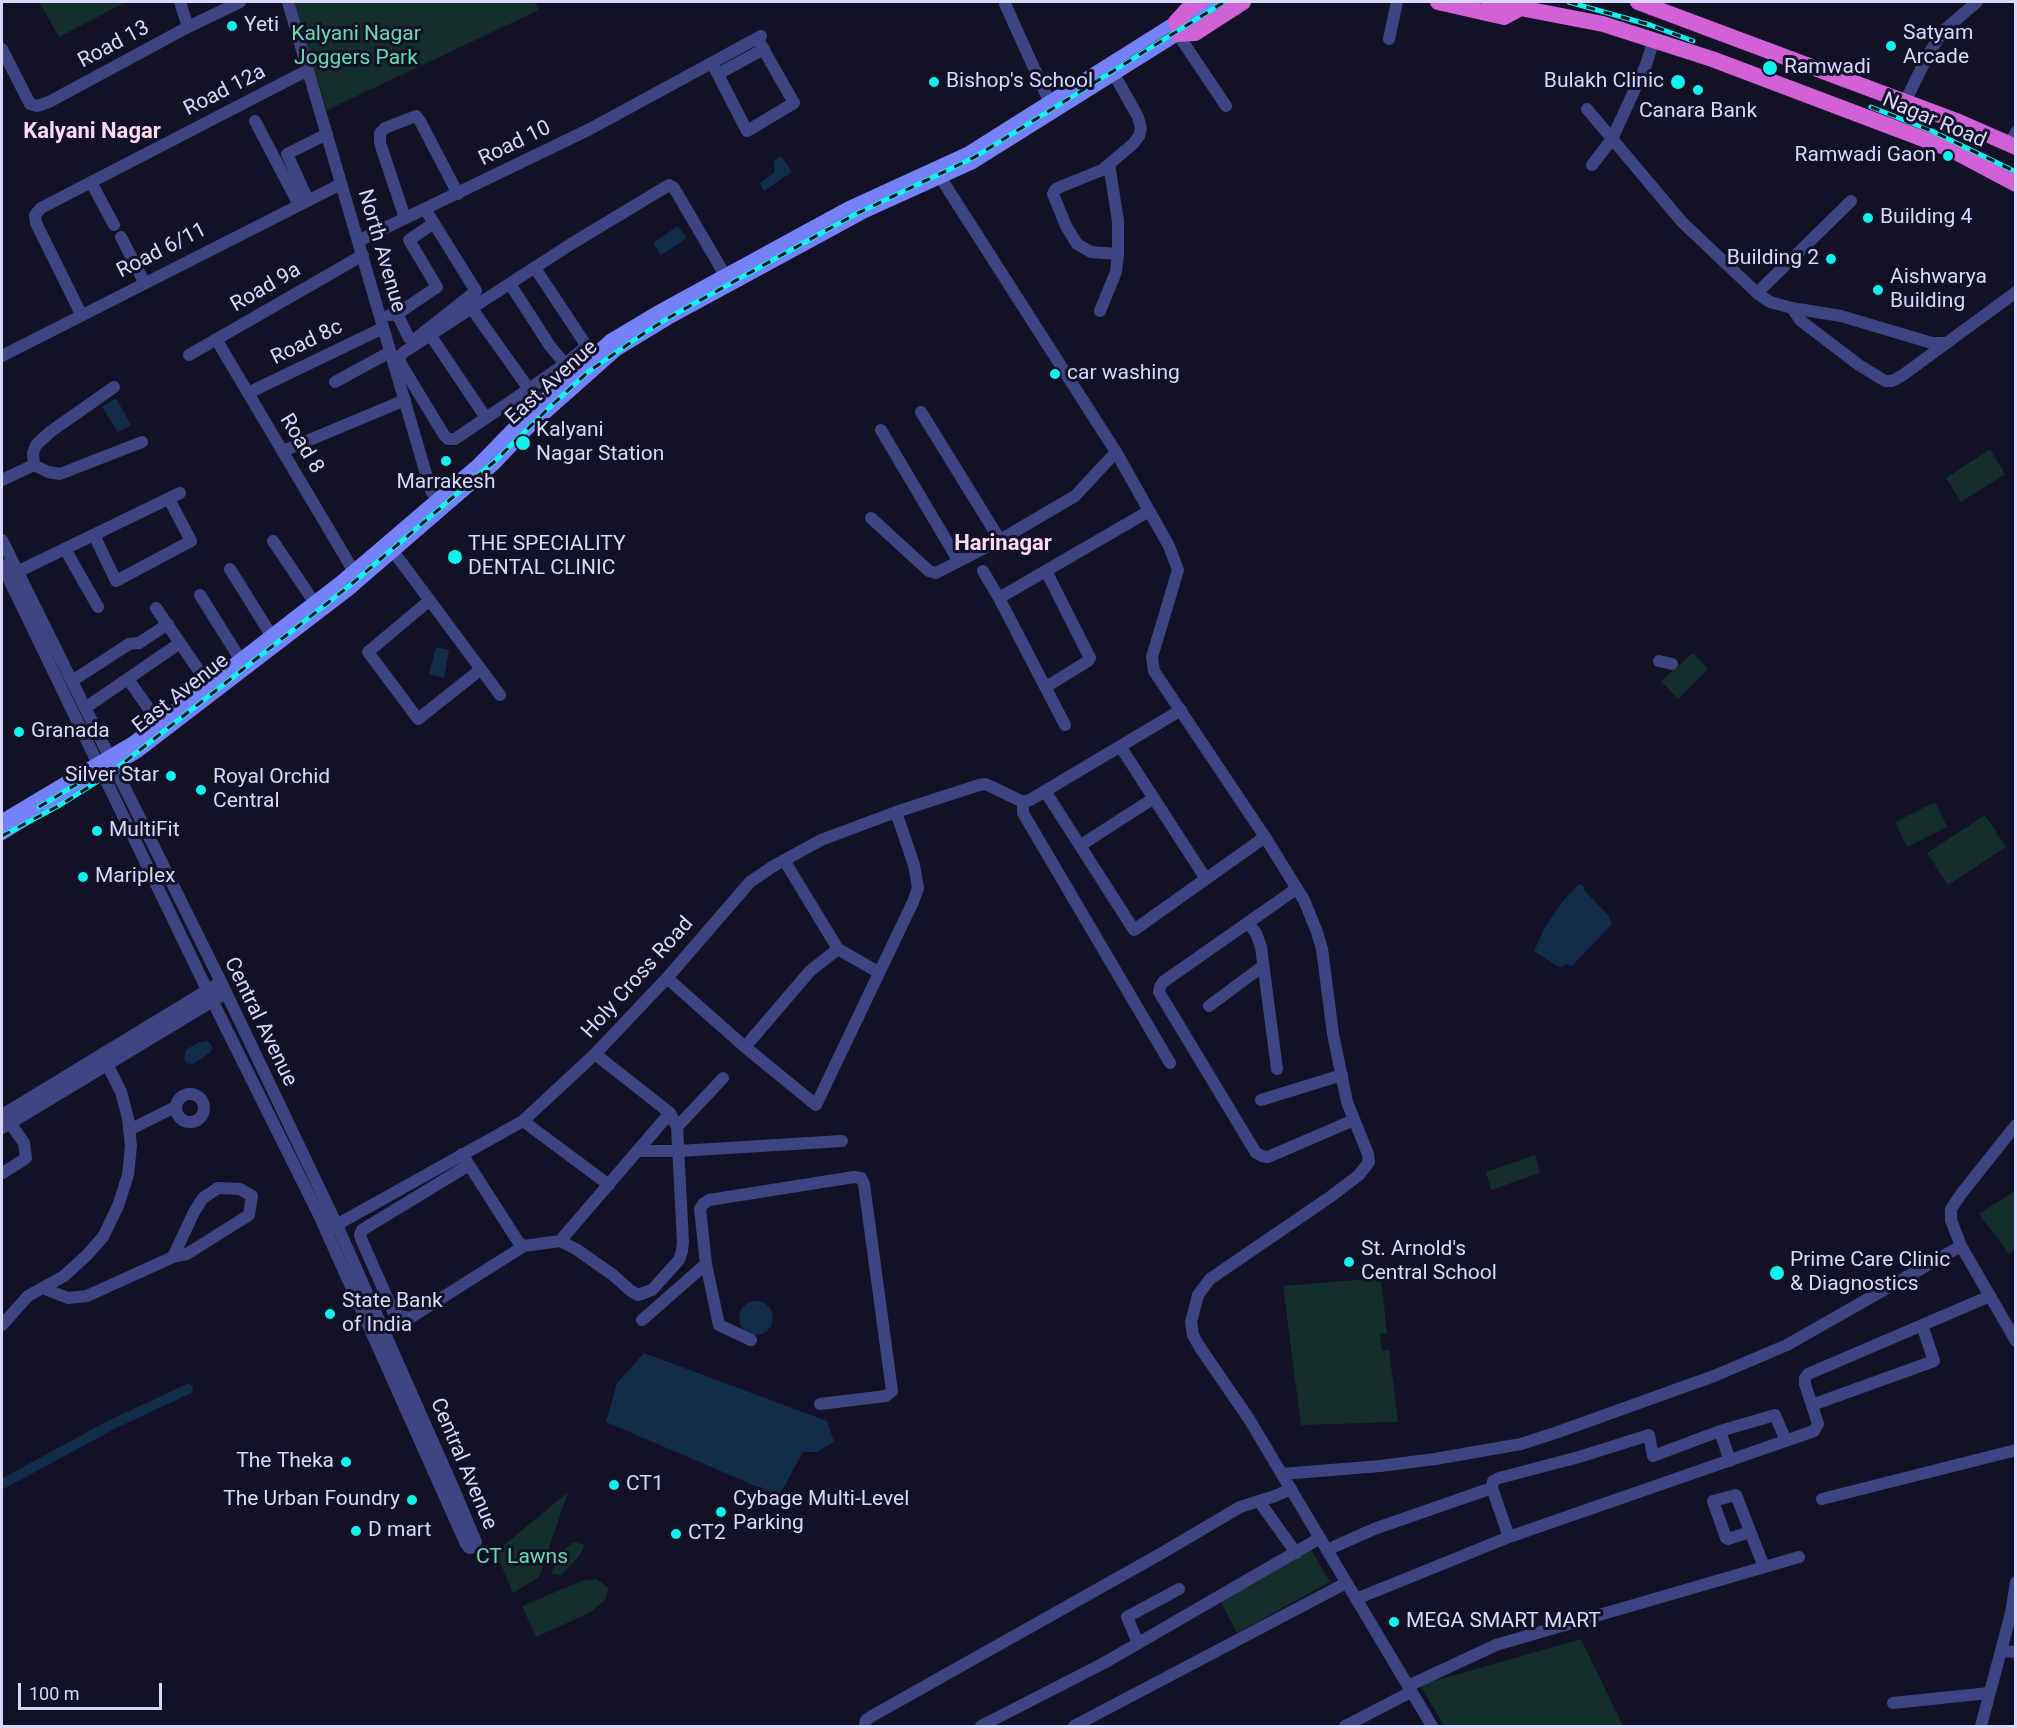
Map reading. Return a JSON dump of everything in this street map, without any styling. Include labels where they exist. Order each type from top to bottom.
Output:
[{"type":"highway","points":[[1199,2],[1188,8],[1175,27],[1195,33],[1243,2]]},
{"type":"highway","points":[[1438,2],[1503,17],[1519,9]]},
{"type":"highway","name":"Nagar Road","points":[[1488,2],[1603,24],[1654,39],[1940,145],[2016,184]]},
{"type":"highway","name":"Nagar Road","points":[[1640,2],[2014,141]]},
{"type":"main road","points":[[1175,27],[1212,2]]},
{"type":"main road","points":[[1175,27],[1230,2]]},
{"type":"main road","name":"East Avenue","points":[[545,406],[637,336],[938,174],[967,153],[1108,64],[1175,27]]},
{"type":"main road","name":"East Avenue","points":[[112,762],[158,722],[353,570],[495,464],[545,406],[610,340],[631,326],[860,202],[973,163],[1115,75],[1175,27]]},
{"type":"main road","name":"East Avenue","points":[[2,820],[153,741],[349,590],[441,503]]},
{"type":"main road","name":"East Avenue","points":[[2,834],[100,768]]},
{"type":"street","points":[[180,2],[188,27]]},
{"type":"street","name":"Road 13","points":[[2,49],[30,104],[37,106],[240,2]]},
{"type":"street","name":"North Avenue","points":[[288,2],[431,491],[441,503]]},
{"type":"street","points":[[1389,39],[1397,2]]},
{"type":"street","points":[[1905,102],[1942,32],[1977,2]]},
{"type":"street","points":[[1005,4],[1049,102]]},
{"type":"street","points":[[1175,27],[1226,106]]},
{"type":"street","points":[[1592,165],[1612,139],[1646,65],[1654,39]]},
{"type":"street","name":"Road 10","points":[[358,241],[590,129],[687,77],[715,69],[761,41],[794,103],[747,131],[715,69]]},
{"type":"street","points":[[1108,64],[1138,117],[1141,128],[1139,136],[1133,144],[1102,170],[1060,187],[1053,194],[1066,226],[1077,244],[1091,252],[1118,254]]},
{"type":"street","name":"Road 12a","points":[[81,314],[36,223],[35,215],[41,208],[308,70]]},
{"type":"street","points":[[1587,110],[1682,222],[1757,293],[1770,302],[1841,316],[1932,343],[1945,343]]},
{"type":"street","points":[[405,218],[380,143],[380,134],[385,128],[416,116],[458,194]]},
{"type":"street","points":[[255,121],[303,203]]},
{"type":"street","points":[[303,203],[287,154],[327,134]]},
{"type":"street","points":[[1100,311],[1116,272],[1118,254],[1118,221],[1109,164]]},
{"type":"street","points":[[938,174],[1116,452],[1169,546],[1178,570],[1152,657],[1154,671],[1265,837],[1310,914],[1322,949],[1333,1034],[1342,1075],[1354,1120],[1369,1162],[1330,1197],[1210,1279],[1198,1295],[1193,1310],[1192,1328],[1199,1346],[1249,1419],[1432,1726]]},
{"type":"street","points":[[91,182],[114,225]]},
{"type":"street","name":"Road 6/11","points":[[2,356],[341,184]]},
{"type":"street","points":[[535,268],[586,345],[583,350],[530,389],[455,439],[448,439],[401,364],[399,357],[535,268],[669,185],[674,188],[725,275]]},
{"type":"street","points":[[1757,293],[1851,201]]},
{"type":"street","points":[[425,209],[434,223],[476,291],[414,340],[409,338],[397,314],[437,286],[409,240],[434,223]]},
{"type":"street","points":[[122,237],[144,282]]},
{"type":"street","name":"Road 9a","points":[[189,355],[363,255]]},
{"type":"street","points":[[510,284],[550,346],[565,364]]},
{"type":"street","points":[[1792,308],[1802,321],[1858,364],[1885,381],[1893,381],[2016,292]]},
{"type":"street","points":[[472,309],[545,406]]},
{"type":"street","name":"Road 8c","points":[[248,393],[397,314]]},
{"type":"street","points":[[431,336],[486,418]]},
{"type":"street","name":"Road 8","points":[[216,339],[353,570]]},
{"type":"street","points":[[335,382],[390,352]]},
{"type":"street","points":[[34,465],[33,453],[36,445],[50,432],[114,387]]},
{"type":"street","points":[[283,451],[405,400]]},
{"type":"street","points":[[921,412],[1000,540]]},
{"type":"street","points":[[881,429],[958,560]]},
{"type":"street","points":[[34,465],[48,472],[60,474],[142,442]]},
{"type":"street","points":[[871,518],[932,573],[1000,540],[1075,496],[1116,452]]},
{"type":"street","points":[[2,480],[34,465]]},
{"type":"street","points":[[18,572],[174,496],[191,541],[116,580],[94,535]]},
{"type":"street","points":[[999,598],[1149,511]]},
{"type":"street","name":"Central Avenue","points":[[2,540],[223,988],[397,1376],[476,1542],[474,1547],[469,1548],[466,1544],[426,1439]]},
{"type":"street","points":[[273,541],[314,602]]},
{"type":"street","points":[[65,549],[98,607]]},
{"type":"street","points":[[393,550],[500,695]]},
{"type":"street","name":"Central Avenue","points":[[2,565],[209,995],[332,1228]]},
{"type":"street","points":[[230,569],[271,635]]},
{"type":"street","points":[[983,571],[1065,725]]},
{"type":"street","points":[[1046,571],[1090,658],[1046,687]]},
{"type":"street","points":[[200,595],[240,659]]},
{"type":"street","points":[[430,600],[368,652],[418,719],[480,670]]},
{"type":"street","points":[[156,608],[208,684]]},
{"type":"street","points":[[72,681],[129,644],[139,643],[168,624]]},
{"type":"street","points":[[85,708],[180,643]]},
{"type":"street","points":[[1659,661],[1672,664]]},
{"type":"street","points":[[128,679],[158,722]]},
{"type":"street","points":[[1170,1063],[1023,813],[1023,802],[1046,791],[1182,710]]},
{"type":"street","points":[[1120,746],[1206,879]]},
{"type":"street","name":"Holy Cross Road","points":[[332,1228],[465,1159],[524,1121],[595,1054],[667,978],[750,882],[784,860],[821,840],[979,785],[985,784],[1023,802]]},
{"type":"street","points":[[1046,791],[1134,930],[1265,837]]},
{"type":"street","points":[[1081,845],[1154,798]]},
{"type":"street","points":[[667,978],[745,1047],[816,1105],[918,888],[914,865],[896,812]]},
{"type":"street","points":[[784,860],[838,949],[878,972]]},
{"type":"street","points":[[1296,889],[1163,982],[1159,992],[1256,1153],[1268,1157],[1354,1120]]},
{"type":"street","points":[[1248,923],[1258,939],[1277,1069]]},
{"type":"street","points":[[745,1047],[810,970],[838,949]]},
{"type":"street","points":[[1209,1006],[1263,966]]},
{"type":"street","points":[[3,1173],[26,1158],[24,1143],[4,1120],[223,988]]},
{"type":"street","points":[[524,1246],[519,1243],[465,1159],[362,1230],[360,1234],[393,1311],[397,1315],[410,1318],[524,1246],[560,1241],[576,1249],[638,1295],[652,1290],[679,1260],[682,1251],[677,1127],[670,1113],[595,1054]]},
{"type":"street","points":[[2,1324],[28,1296],[64,1276],[103,1237],[118,1206],[128,1174],[129,1130],[121,1092],[105,1059]]},
{"type":"street","points":[[1260,1100],[1342,1075]]},
{"type":"street","points":[[677,1127],[723,1078]]},
{"type":"street","points":[[129,1130],[175,1107]]},
{"type":"street","points":[[560,1241],[670,1113]]},
{"type":"street","points":[[524,1121],[609,1185]]},
{"type":"street","points":[[2016,1125],[1951,1209],[1954,1230],[1961,1246],[2016,1341]]},
{"type":"street","points":[[637,1151],[679,1151],[842,1140]]},
{"type":"street","points":[[751,1340],[719,1325],[706,1264],[700,1209],[709,1200],[854,1177],[861,1178],[864,1184],[892,1391],[886,1396],[820,1404]]},
{"type":"street","points":[[42,1288],[68,1298],[87,1296],[173,1257],[187,1254],[249,1215],[252,1196],[240,1189],[218,1188],[203,1198],[173,1257]]},
{"type":"street","points":[[1282,1474],[1435,1460],[1521,1443],[1558,1432],[1714,1376],[1787,1345],[1961,1246]]},
{"type":"street","points":[[642,1320],[706,1264]]},
{"type":"street","points":[[1356,1599],[1509,1537],[1814,1431],[1818,1424],[1805,1384],[1808,1374],[1990,1296]]},
{"type":"street","points":[[1812,1405],[1934,1361],[1922,1325]]},
{"type":"street","points":[[1509,1537],[1492,1488],[1493,1481],[1499,1478],[1579,1457],[1649,1435],[1653,1456],[1720,1431],[1774,1415],[1786,1441]]},
{"type":"street","points":[[1720,1431],[1730,1461]]},
{"type":"street","points":[[1822,1499],[2016,1450]]},
{"type":"street","points":[[1327,1551],[1374,1529],[1492,1488]]},
{"type":"street","points":[[865,1726],[866,1720],[872,1716],[1240,1508],[1291,1489]]},
{"type":"street","points":[[1259,1502],[1296,1553]]},
{"type":"street","points":[[1750,1532],[1764,1567]]},
{"type":"street","points":[[981,1726],[1138,1643],[1320,1538]]},
{"type":"street","points":[[1345,1726],[1409,1689],[1496,1645],[1798,1557]]},
{"type":"street","points":[[1981,1726],[2011,1613],[2016,1582]]},
{"type":"street","points":[[1074,1726],[1347,1583]]},
{"type":"street","points":[[1138,1643],[1127,1617],[1179,1589]]},
{"type":"street","points":[[2001,1651],[2016,1652]]},
{"type":"street","points":[[1893,1703],[1989,1694]]},
{"type":"green space","points":[[39,2],[126,2],[59,37]]},
{"type":"green space","name":"Kalyani Nagar Joggers Park","points":[[293,2],[534,2],[539,10],[327,110]]},
{"type":"green space","points":[[1990,449],[2005,474],[1961,502],[1946,478]]},
{"type":"green space","points":[[1693,653],[1708,669],[1678,699],[1661,681]]},
{"type":"green space","points":[[1935,802],[1947,827],[1907,847],[1895,822]]},
{"type":"green space","points":[[1985,815],[2006,847],[1948,885],[1927,853]]},
{"type":"green space","points":[[1535,1155],[1540,1173],[1491,1190],[1486,1172]]},
{"type":"green space","points":[[2015,1191],[2015,1250],[2009,1254],[1979,1214]]},
{"type":"green space","points":[[1381,1278],[1387,1333],[1380,1334],[1382,1351],[1389,1350],[1398,1422],[1301,1425],[1283,1286]]},
{"type":"green space","name":"CT Lawns","points":[[568,1492],[539,1577],[513,1593],[496,1552]]},
{"type":"green space","name":"CT Lawns","points":[[573,1542],[585,1545],[579,1556],[561,1575],[551,1574],[558,1556]]},
{"type":"green space","points":[[1310,1548],[1330,1582],[1237,1633],[1221,1602]]},
{"type":"green space","name":"CT Lawns","points":[[596,1579],[609,1588],[605,1600],[591,1612],[536,1637],[522,1606],[584,1580]]},
{"type":"green space","points":[[1581,1639],[1623,1726],[1444,1726],[1420,1685]]},
{"type":"water","points":[[781,156],[792,172],[764,191],[760,183],[775,172],[773,161]]},
{"type":"water","points":[[678,226],[687,238],[661,255],[653,243]]},
{"type":"water","points":[[116,398],[131,425],[118,432],[102,407]]},
{"type":"water","points":[[436,647],[449,650],[444,678],[429,674]]},
{"type":"water","points":[[1579,884],[1584,886],[1584,890],[1608,915],[1612,924],[1572,966],[1566,964],[1559,967],[1534,951],[1544,929],[1562,902]]},
{"type":"water","points":[[207,1040],[212,1046],[211,1052],[193,1064],[187,1063],[184,1059],[186,1050]]},
{"type":"water","points":[[756,1301],[768,1306],[773,1318],[768,1330],[756,1335],[744,1330],[739,1318],[744,1306]]},
{"type":"water","points":[[644,1353],[827,1421],[834,1442],[817,1452],[803,1452],[779,1496],[606,1422],[617,1383]]},
{"type":"waterway","points":[[2,1484],[111,1425],[188,1389]]},
{"type":"railway","points":[[2,836],[60,805],[108,775],[348,587],[494,462],[588,372],[643,334],[854,215],[975,157],[1224,2]]},
{"type":"railway","points":[[1569,2],[1650,25],[1693,41]]},
{"type":"railway","points":[[1871,107],[1932,131],[2016,172]]},
{"type":"railway","points":[[39,807],[77,784]]},
{"type":"place","name":"Yeti","points":[[232,26]]},
{"type":"place","name":"Satyam Arcade","points":[[1891,46]]},
{"type":"place","name":"Ramwadi","points":[[1770,68]]},
{"type":"place","name":"Bishop's School","points":[[934,82]]},
{"type":"place","name":"Bulakh Clinic","points":[[1678,82]]},
{"type":"place","name":"Canara Bank","points":[[1698,90]]},
{"type":"place","name":"Ramwadi Gaon","points":[[1948,156]]},
{"type":"place","name":"Building 4","points":[[1868,218]]},
{"type":"place","name":"Building 2","points":[[1831,259]]},
{"type":"place","name":"Aishwarya Building","points":[[1878,290]]},
{"type":"place","name":"car washing","points":[[1055,374]]},
{"type":"place","name":"Kalyani Nagar Station","points":[[523,443]]},
{"type":"place","name":"Marrakesh","points":[[446,461]]},
{"type":"place","name":"THE SPECIALITY DENTAL CLINIC","points":[[455,557]]},
{"type":"place","name":"Granada","points":[[19,732]]},
{"type":"place","name":"Silver Star","points":[[171,776]]},
{"type":"place","name":"Royal Orchid Central","points":[[201,790]]},
{"type":"place","name":"MultiFit","points":[[97,831]]},
{"type":"place","name":"Mariplex","points":[[83,877]]},
{"type":"place","name":"St. Arnold's Central School","points":[[1349,1262]]},
{"type":"place","name":"Prime Care Clinic & Diagnostics","points":[[1777,1273]]},
{"type":"place","name":"State Bank of India","points":[[330,1314]]},
{"type":"place","name":"The Theka","points":[[346,1462]]},
{"type":"place","name":"CT1","points":[[614,1485]]},
{"type":"place","name":"The Urban Foundry","points":[[412,1500]]},
{"type":"place","name":"Cybage Multi-Level Parking","points":[[721,1512]]},
{"type":"place","name":"D mart","points":[[356,1531]]},
{"type":"place","name":"CT2","points":[[676,1534]]},
{"type":"place","name":"MEGA SMART MART","points":[[1394,1622]]},
{"type":"district","name":"Kalyani Nagar","points":[[92,132]]},
{"type":"district","name":"Harinagar","points":[[1003,544]]}]
